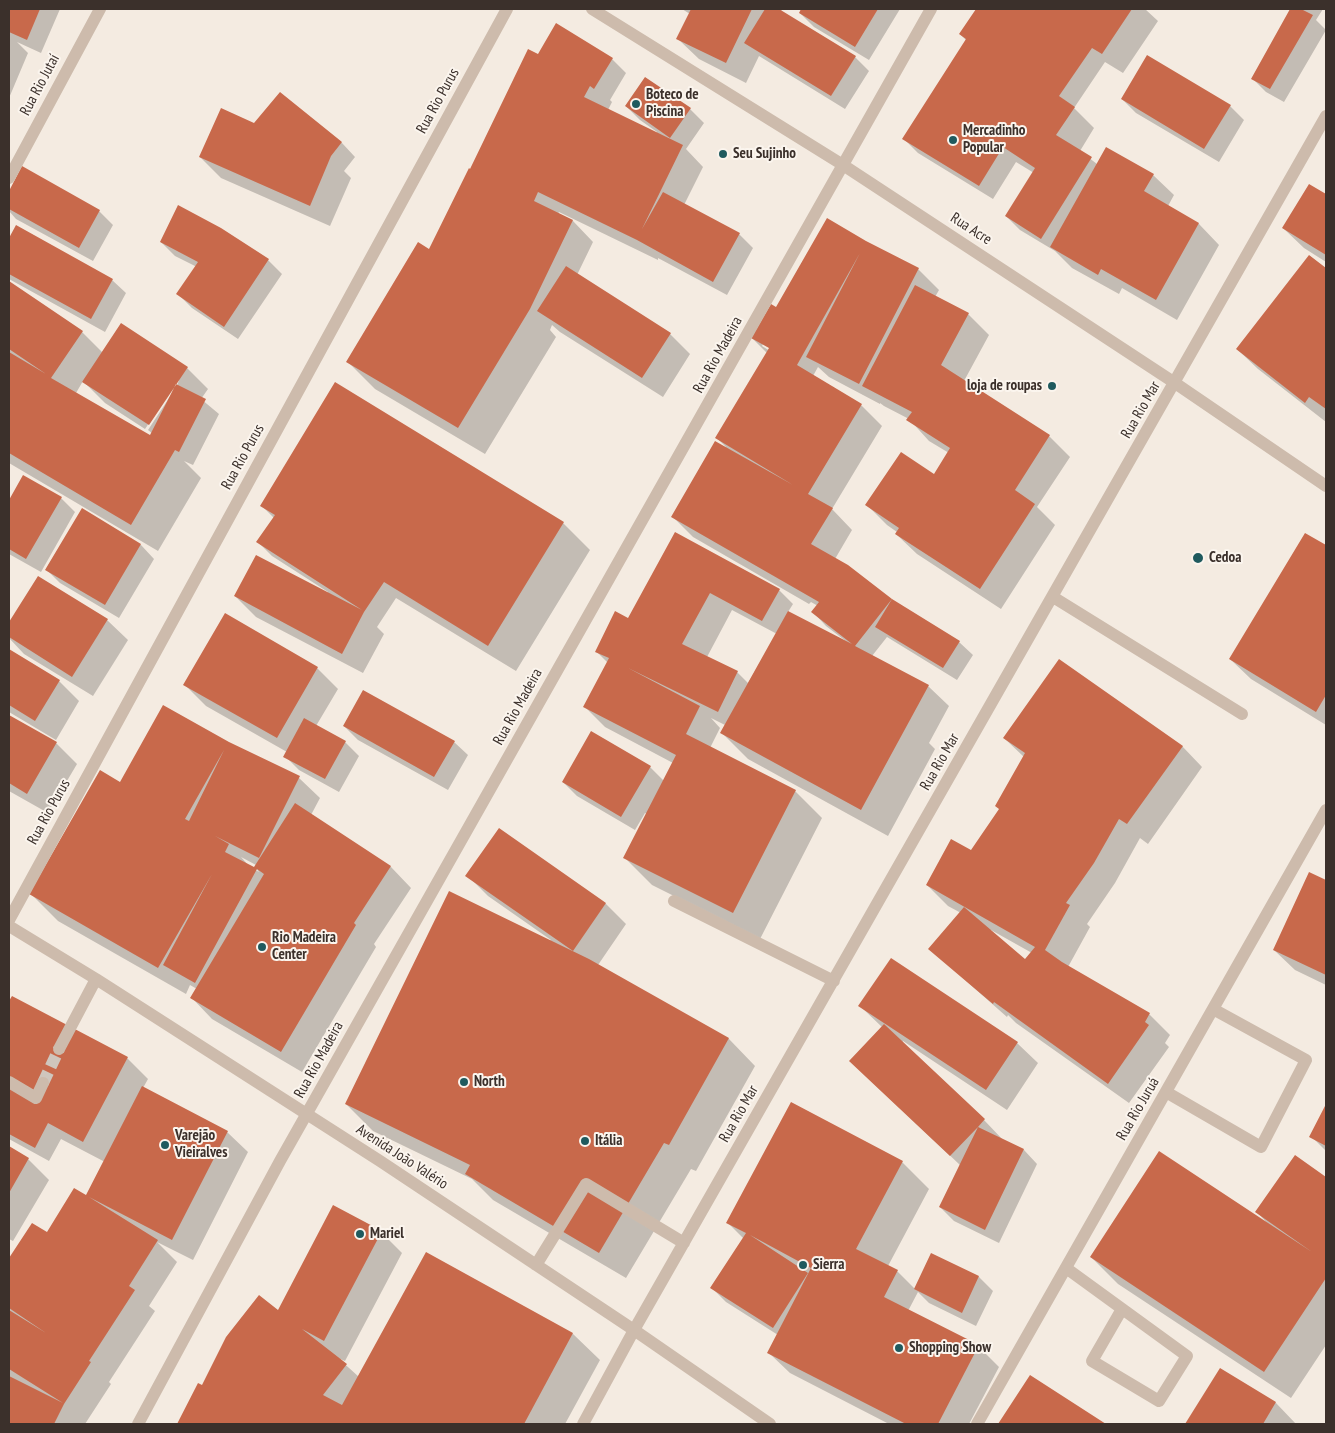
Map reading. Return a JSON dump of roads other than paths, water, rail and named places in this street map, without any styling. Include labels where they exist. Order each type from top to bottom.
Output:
[{"type":"street","name":"Rua Rio Jutaí","points":[[9,178],[100,9]]},
{"type":"street","name":"Rua Rio Purus","points":[[9,920],[507,9]]},
{"type":"street","name":"Rua Acre","points":[[592,9],[844,165],[1176,382],[1326,486]]},
{"type":"street","name":"Rua Rio Madeira","points":[[138,1424],[306,1114],[931,9]]},
{"type":"street","name":"Rua Rio Mar","points":[[583,1424],[634,1330],[1326,116]]},
{"type":"street","points":[[1053,597],[1242,714]]},
{"type":"street","name":"Rua Rio Juruá","points":[[977,1424],[1326,810]]},
{"type":"street","points":[[674,900],[834,981]]},
{"type":"street","name":"Avenida João Valério","points":[[9,926],[96,979],[306,1114],[634,1330],[770,1424]]},
{"type":"street","points":[[59,1049],[96,979]]},
{"type":"street","points":[[1166,1092],[1261,1147],[1306,1060],[1213,1008]]},
{"type":"street","points":[[9,1082],[36,1098],[43,1083]]},
{"type":"street","points":[[536,1265],[586,1184],[684,1244]]},
{"type":"street","points":[[1066,1268],[1187,1356],[1159,1402],[1092,1361],[1122,1309]]},
{"type":"tunnel","points":[[43,1083],[59,1049]]},
{"type":"place","name":"Boteco de Piscina","points":[[636,104]]},
{"type":"place","name":"Mercadinho Popular","points":[[953,140]]},
{"type":"place","name":"Seu Sujinho","points":[[723,154]]},
{"type":"place","name":"loja de roupas","points":[[1052,386]]},
{"type":"place","name":"Cedoa","points":[[1198,558]]},
{"type":"place","name":"Rio Madeira Center","points":[[262,947]]},
{"type":"place","name":"North","points":[[464,1082]]},
{"type":"place","name":"Itália","points":[[585,1141]]},
{"type":"place","name":"Varejão Vieiralves","points":[[165,1145]]},
{"type":"place","name":"Mariel","points":[[360,1234]]},
{"type":"place","name":"Sierra","points":[[803,1265]]},
{"type":"place","name":"Shopping Show","points":[[899,1348]]}]
